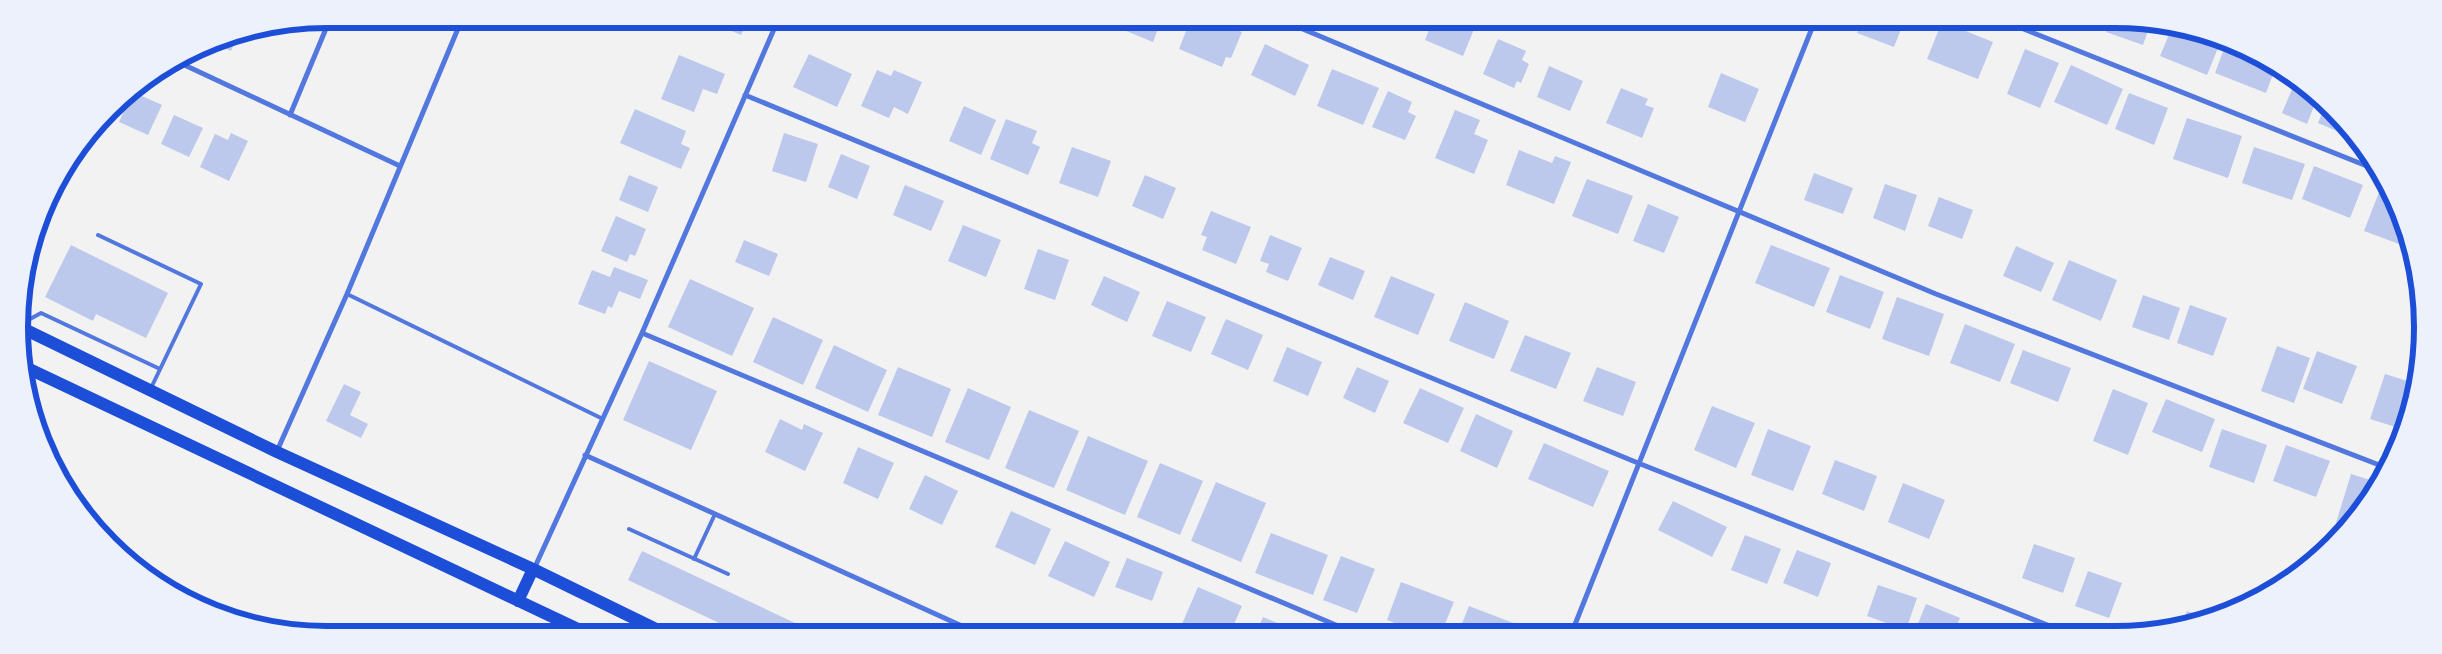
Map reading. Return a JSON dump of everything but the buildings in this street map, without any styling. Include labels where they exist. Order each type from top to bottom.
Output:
[{"type":"main road","points":[[28,329],[277,452],[533,569],[650,626]]},
{"type":"main road","points":[[31,370],[571,626]]},
{"type":"main road","points":[[518,601],[533,569]]},
{"type":"street","points":[[290,115],[326,28]]},
{"type":"street","points":[[277,452],[458,28]]},
{"type":"street","points":[[533,569],[642,332],[774,28]]},
{"type":"street","points":[[1300,28],[1740,210],[1936,294],[2380,465]]},
{"type":"street","points":[[1574,626],[1812,28]]},
{"type":"street","points":[[2021,28],[2367,166]]},
{"type":"street","points":[[183,65],[400,166]]},
{"type":"street","points":[[745,95],[1638,464],[2050,626]]},
{"type":"street","points":[[642,332],[1338,626]]},
{"type":"street","points":[[585,455],[962,626]]},
{"type":"lane","points":[[98,236],[201,284],[150,390]]},
{"type":"lane","points":[[346,294],[603,419]]},
{"type":"lane","points":[[28,321],[40,313],[160,369]]},
{"type":"lane","points":[[694,559],[715,514]]},
{"type":"lane","points":[[629,529],[728,574]]}]
